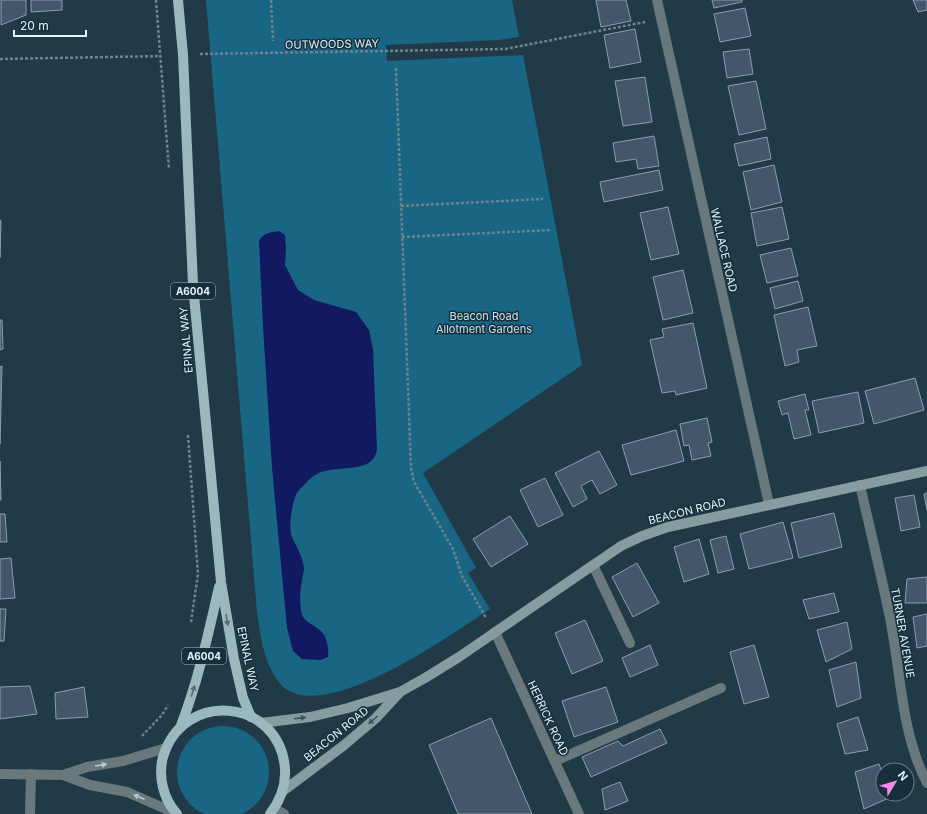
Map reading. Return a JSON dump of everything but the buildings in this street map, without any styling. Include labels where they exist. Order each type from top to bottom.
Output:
[{"type":"main road","name":"EPINAL WAY","points":[[178,0],[183,55],[193,285],[221,582],[234,659],[243,698],[251,717]]},
{"type":"main road","name":"EPINAL WAY","points":[[180,728],[190,704],[221,582]]},
{"type":"main road","points":[[176,813],[166,798],[161,780],[161,764],[166,748],[170,740],[180,728],[192,718],[206,712],[221,710],[236,712],[251,717],[261,723],[272,734],[280,747],[286,776],[283,791],[272,811]]},
{"type":"street","name":"WALLACE ROAD","points":[[657,0],[769,504]]},
{"type":"street","name":"BEACON ROAD","points":[[261,723],[310,717],[348,708],[400,692],[425,678],[495,632],[621,546],[642,536],[668,527],[927,471]]},
{"type":"street","name":"TURNER AVENUE","points":[[860,485],[890,618],[908,732],[920,769],[927,783]]},
{"type":"street","points":[[593,565],[630,643]]},
{"type":"street","name":"HERRICK ROAD","points":[[495,632],[579,814]]},
{"type":"street","points":[[554,761],[722,688]]},
{"type":"street","name":"BEACON ROAD","points":[[283,791],[348,742],[375,719],[400,692]]},
{"type":"street","points":[[63,775],[87,767],[123,761],[166,748]]},
{"type":"street","points":[[0,774],[63,775],[90,785],[127,792],[176,813]]},
{"type":"street","points":[[30,814],[31,774]]},
{"type":"street","points":[[272,811],[284,814]]},
{"type":"path","points":[[156,0],[169,176]]},
{"type":"path","points":[[271,0],[273,41]]},
{"type":"path","name":"OUTWOODS WAY","points":[[0,59],[505,48],[661,19]]},
{"type":"path","points":[[396,68],[412,475],[414,482],[453,550],[462,576],[495,632]]},
{"type":"path","points":[[401,206],[543,199]]},
{"type":"path","points":[[402,237],[552,230]]},
{"type":"path","points":[[187,430],[198,574],[191,627]]},
{"type":"path","points":[[137,738],[143,735],[162,715],[170,702]]},
{"type":"green space","name":"Beacon Road Allotment Gardens","points":[[206,0],[512,0],[519,37],[499,40],[386,45],[387,61],[523,55],[582,365],[423,473],[476,568],[468,573],[490,609],[446,638],[384,674],[352,687],[322,695],[296,694],[278,681],[269,665],[263,648],[257,612]]},
{"type":"green space","points":[[223,726],[240,730],[255,740],[265,755],[269,772],[265,789],[255,804],[240,814],[223,818],[206,814],[191,804],[181,789],[177,772],[181,755],[191,740],[206,730]]},
{"type":"shaded area","points":[[279,231],[285,235],[285,265],[298,290],[314,300],[356,312],[369,330],[373,349],[377,450],[374,458],[361,466],[325,471],[315,475],[300,489],[295,497],[292,509],[290,528],[291,533],[301,557],[304,569],[300,599],[301,609],[304,619],[320,631],[325,637],[328,645],[328,657],[321,660],[302,659],[293,651],[287,628],[272,468],[259,241],[270,232]]}]
